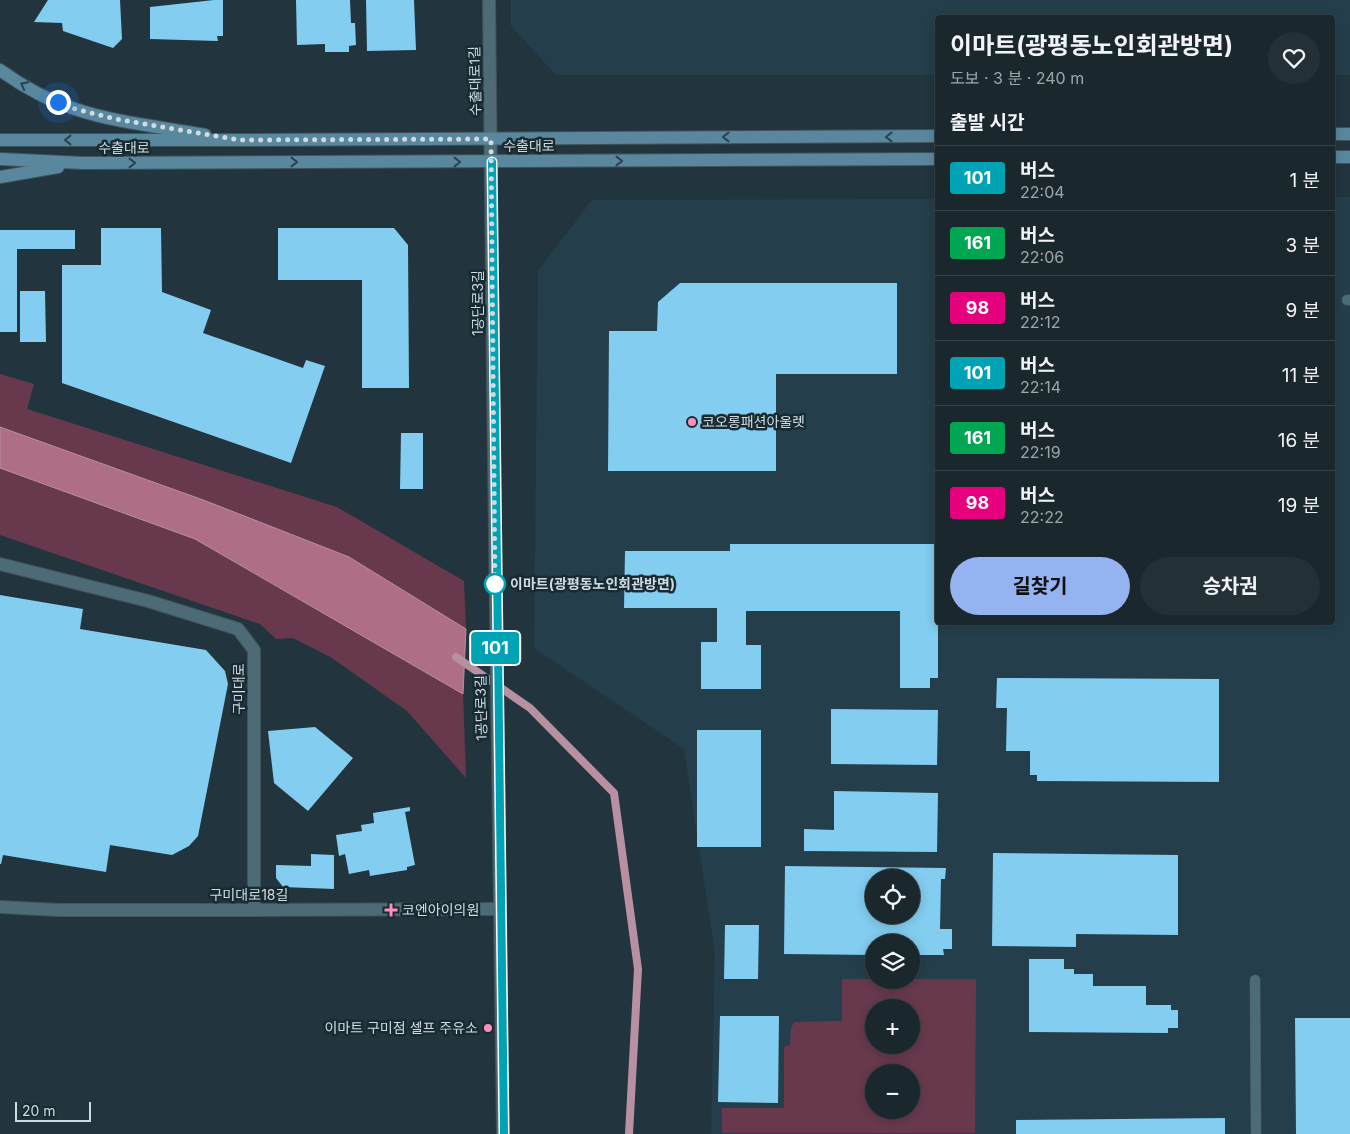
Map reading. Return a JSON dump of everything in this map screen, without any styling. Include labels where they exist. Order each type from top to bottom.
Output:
[{"type":"main road","points":[[0,70],[12,79],[40,94],[75,109],[116,119],[239,140]]},
{"type":"main road","points":[[1335,134],[1350,134]]},
{"type":"main road","name":"수출대로","points":[[0,140],[935,136]]},
{"type":"main road","points":[[1335,157],[1350,157]]},
{"type":"main road","name":"수출대로","points":[[0,159],[83,163],[935,159]]},
{"type":"main road","points":[[0,177],[83,163]]},
{"type":"street","name":"수출대로1길","points":[[490,0],[492,162]]},
{"type":"street","name":"1공단로3길","points":[[492,162],[495,630],[504,1134]]},
{"type":"street","name":"구미대로","points":[[0,564],[148,601],[238,628],[254,650],[254,910]]},
{"type":"street","name":"구미대로18길","points":[[0,907],[58,910],[499,909]]},
{"type":"lane","points":[[1255,980],[1256,1134]]},
{"type":"shaded area","points":[[511,0],[1350,0],[1350,75],[1335,75],[1335,15],[935,15],[935,75],[556,75],[511,26]]},
{"type":"shaded area","points":[[1335,197],[1350,197],[1350,1134],[711,1134],[715,953],[684,749],[534,648],[538,271],[592,200],[935,199],[935,625],[1335,625]]},
{"type":"shaded area","points":[[0,374],[34,384],[27,409],[337,507],[464,581],[466,629],[349,557],[206,501],[0,427]]},
{"type":"shaded area","points":[[0,427],[206,501],[349,557],[466,629],[463,694],[195,539],[0,468]]},
{"type":"shaded area","points":[[0,468],[195,539],[463,694],[466,778],[407,711],[332,658],[293,638],[276,639],[260,624],[0,535]]},
{"type":"shaded area","points":[[842,979],[865,979],[865,989],[920,989],[920,979],[976,979],[975,1133],[722,1133],[722,1108],[784,1108],[784,1047],[790,1045],[791,1028],[794,1022],[842,1021]]},
{"type":"building","points":[[48,0],[120,0],[122,39],[113,48],[63,31],[62,23],[34,22]]},
{"type":"building","points":[[223,0],[223,36],[217,36],[218,41],[150,39],[150,7]]},
{"type":"building","points":[[296,0],[350,0],[351,23],[355,23],[356,45],[349,46],[349,52],[325,52],[325,44],[297,45]]},
{"type":"building","points":[[366,0],[414,0],[416,50],[367,51]]},
{"type":"building","points":[[101,228],[161,228],[162,292],[211,310],[203,333],[303,368],[306,360],[325,366],[291,463],[62,383],[62,265],[101,265]]},
{"type":"building","points":[[278,228],[394,228],[408,245],[409,388],[362,388],[362,280],[278,280]]},
{"type":"building","points":[[0,230],[75,230],[75,249],[17,249],[17,332],[0,332]]},
{"type":"building","name":"코오롱패션아울렛","points":[[680,283],[897,283],[897,374],[776,374],[776,471],[608,471],[609,331],[657,331],[658,302]]},
{"type":"building","points":[[20,291],[45,291],[46,342],[20,342]]},
{"type":"building","points":[[401,433],[423,433],[423,489],[400,489]]},
{"type":"building","points":[[730,544],[935,544],[935,625],[938,625],[938,678],[930,678],[930,688],[900,688],[900,611],[746,611],[746,645],[761,645],[761,689],[701,689],[701,642],[717,642],[717,608],[624,608],[625,551],[730,551]]},
{"type":"building","points":[[0,595],[83,609],[80,629],[206,650],[225,671],[228,684],[198,836],[189,846],[172,855],[110,845],[106,872],[3,855],[0,864]]},
{"type":"building","points":[[997,678],[1219,679],[1219,782],[1037,781],[1037,775],[1030,775],[1030,751],[1006,751],[1007,708],[996,708]]},
{"type":"building","points":[[831,709],[938,710],[937,765],[831,764]]},
{"type":"building","points":[[315,727],[353,758],[308,811],[274,783],[268,731]]},
{"type":"building","points":[[697,730],[761,730],[761,847],[697,847]]},
{"type":"building","points":[[834,791],[938,793],[937,852],[804,851],[804,829],[834,830]]},
{"type":"building","points":[[410,807],[410,811],[405,812],[415,865],[407,867],[407,870],[370,876],[369,870],[349,874],[345,854],[339,856],[336,835],[362,831],[361,825],[374,823],[373,813]]},
{"type":"building","points":[[993,853],[1178,855],[1178,935],[1076,934],[1076,947],[992,946]]},
{"type":"building","points":[[311,854],[334,855],[334,889],[283,887],[276,878],[276,865],[311,866]]},
{"type":"building","points":[[785,866],[946,868],[945,879],[941,879],[940,929],[952,929],[952,949],[943,949],[944,955],[920,955],[920,934],[865,934],[865,955],[784,954]]},
{"type":"building","points":[[725,925],[759,925],[758,979],[724,979]]},
{"type":"building","points":[[1029,959],[1064,959],[1064,969],[1074,969],[1074,974],[1093,974],[1093,986],[1146,986],[1146,1005],[1171,1005],[1171,1010],[1178,1010],[1178,1028],[1168,1028],[1168,1033],[1029,1032]]},
{"type":"building","points":[[720,1016],[779,1016],[778,1103],[718,1102]]},
{"type":"building","points":[[1295,1018],[1350,1018],[1350,1134],[1296,1134]]},
{"type":"building","points":[[1225,1118],[1225,1134],[1016,1134],[1016,1120]]},
{"type":"waterway","points":[[456,657],[530,708],[614,793],[638,969],[629,1134]]},
{"type":"bus line","name":"101","points":[[492,162],[495,630],[504,1134]]},
{"type":"place","name":"코오롱패션아울렛","points":[[692,422]]},
{"type":"place","name":"이마트(광평동노인회관방면)","points":[[495,584]]},
{"type":"place","name":"코엔아이의원","points":[[391,910]]},
{"type":"place","name":"이마트 구미점 셀프 주유소","points":[[488,1028]]},
{"type":"route","points":[[58,102],[75,109],[116,119],[239,140],[491,139],[495,591],[495,584]]}]
